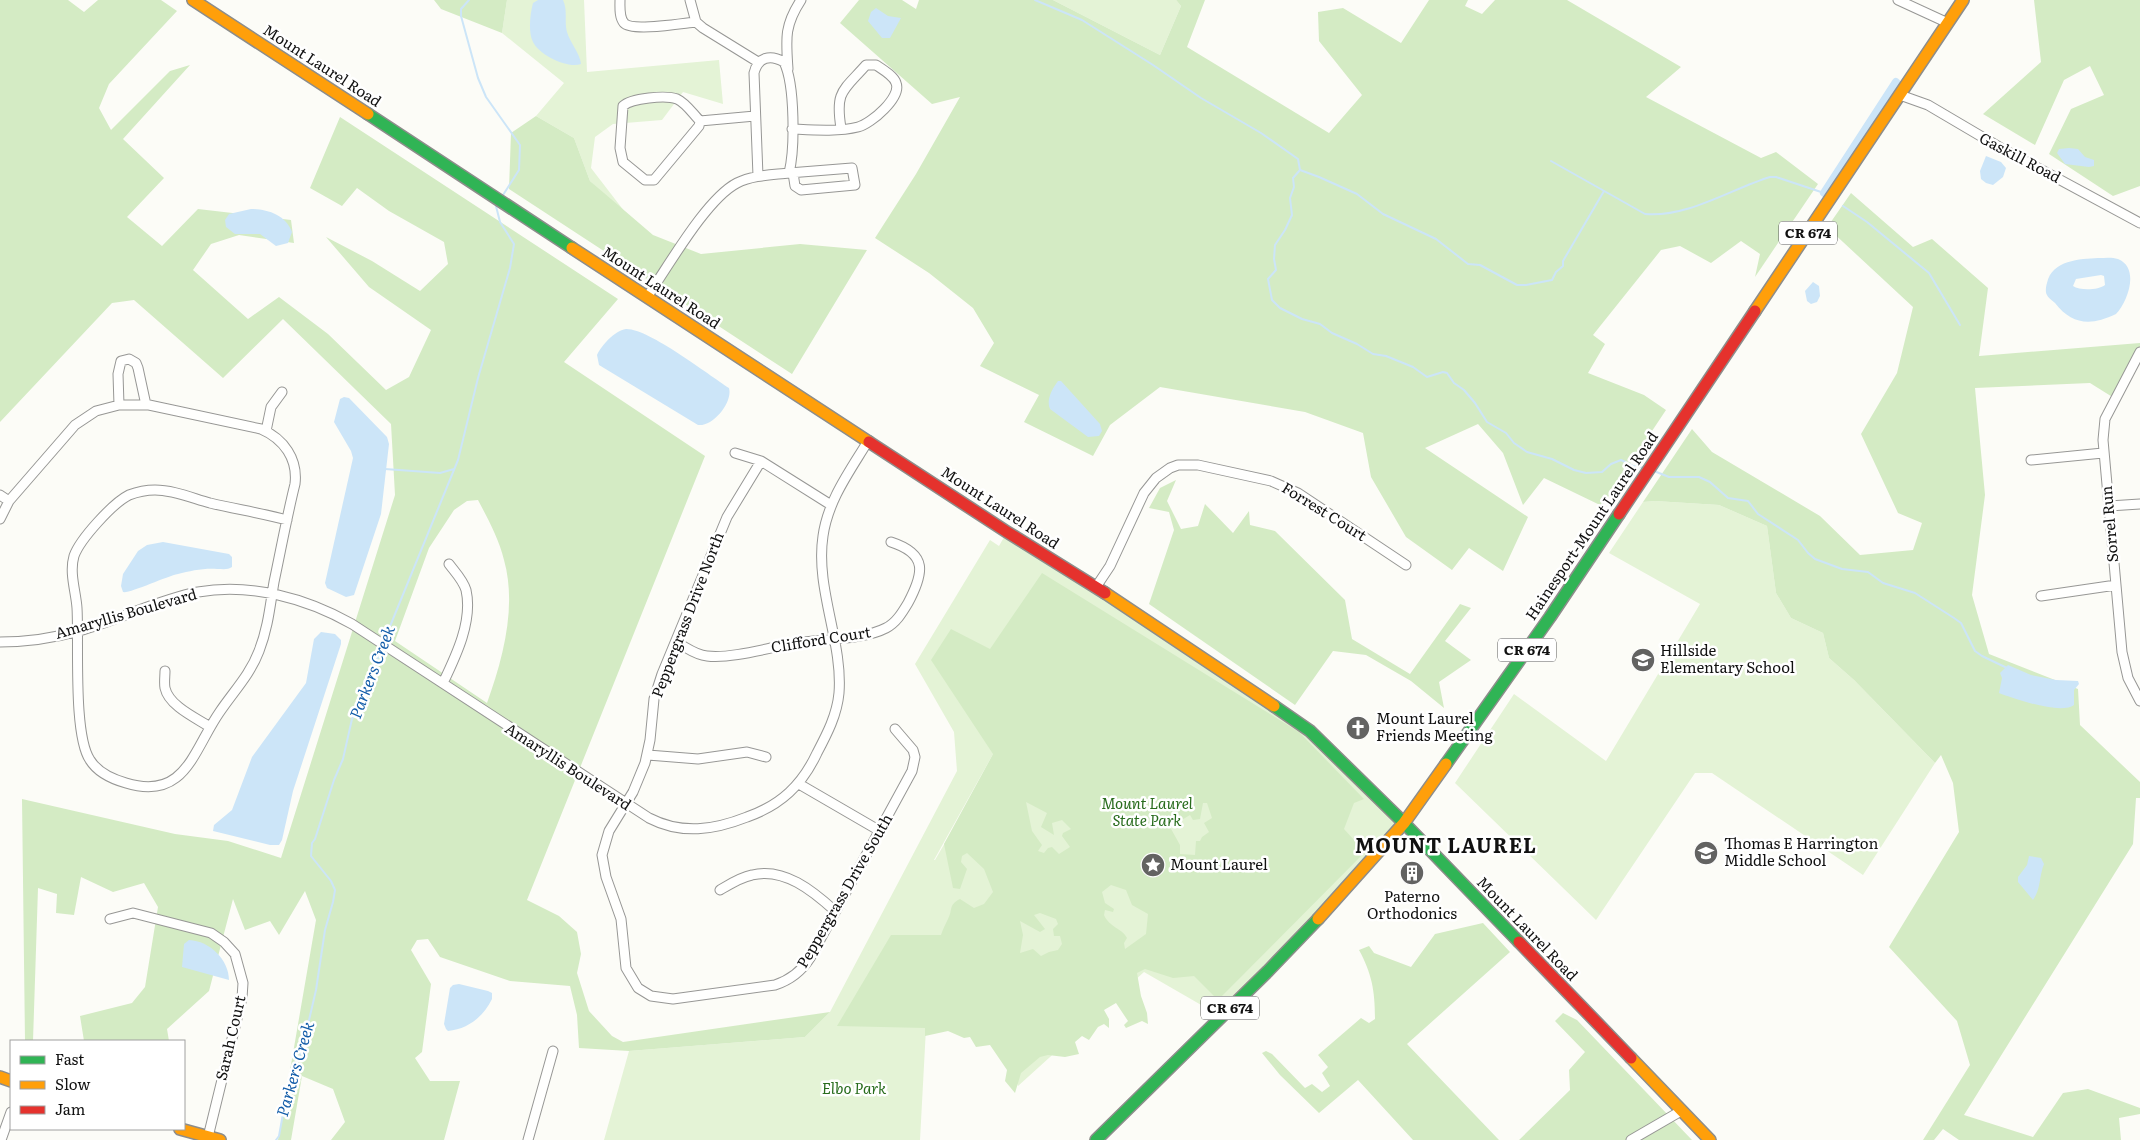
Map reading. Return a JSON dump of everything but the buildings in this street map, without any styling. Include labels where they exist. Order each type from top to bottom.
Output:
[{"type":"main road","name":"Mount Laurel Road","points":[[193,0],[1007,532],[1096,587],[1304,725],[1404,823],[1710,1140]]},
{"type":"main road","name":"Hainesport-Mount Laurel Road","points":[[1096,1140],[1295,943],[1404,823],[1550,617],[1963,0]]},
{"type":"main road","points":[[183,1130],[214,1139]]},
{"type":"street","points":[[620,0],[621,17],[628,26],[648,27],[696,22]]},
{"type":"street","points":[[690,0],[696,22],[758,62]]},
{"type":"street","points":[[647,297],[691,231],[721,195],[738,182],[758,176],[791,173],[852,168],[854,185],[800,190],[795,186],[791,173],[793,153],[787,30],[791,15],[800,0]]},
{"type":"street","points":[[1898,0],[1948,23]]},
{"type":"street","points":[[758,176],[754,73],[758,62],[765,58],[778,59],[784,62],[788,71]]},
{"type":"street","points":[[792,129],[841,128],[859,127],[872,120],[885,109],[896,93],[896,81],[876,65],[866,65],[841,94],[838,108],[841,128]]},
{"type":"street","name":"Gaskill Road","points":[[1900,95],[1928,105],[2001,148],[2140,223]]},
{"type":"street","points":[[672,98],[684,104],[700,121],[699,126],[654,180],[645,180],[623,162],[620,148],[623,106],[627,102],[634,99],[672,98]]},
{"type":"street","points":[[700,121],[755,116]]},
{"type":"street","name":"Sorrel Run","points":[[2140,352],[2105,420],[2103,440],[2125,670],[2131,687],[2140,701]]},
{"type":"street","points":[[119,401],[119,365],[121,361],[129,359],[136,363],[138,368],[146,405]]},
{"type":"street","points":[[266,431],[271,407],[282,392]]},
{"type":"street","points":[[0,518],[9,501],[82,420],[96,411],[119,401],[215,418],[266,431],[276,438],[288,451],[295,467],[295,484],[272,594],[268,624],[256,658],[245,679],[210,727],[188,767],[182,774],[166,784],[148,788],[115,780],[100,771],[89,759],[83,743],[73,560],[84,539],[121,499],[138,492],[164,491],[287,520]]},
{"type":"street","name":"Amaryllis Boulevard","points":[[0,642],[36,640],[77,632],[155,604],[198,592],[231,590],[272,594],[308,604],[342,618],[625,804],[659,824],[679,829],[710,829],[729,824],[769,808],[787,796],[799,784],[814,760],[829,728],[837,705],[839,680],[822,557],[823,534],[831,504],[868,441]]},
{"type":"street","points":[[2031,460],[2103,453]]},
{"type":"street","points":[[735,454],[761,461],[831,504]]},
{"type":"street","name":"Peppergrass Drive North","points":[[625,804],[638,783],[648,755],[654,699],[676,642],[727,517],[761,461]]},
{"type":"street","name":"Forrest Court","points":[[1096,587],[1110,566],[1149,485],[1170,468],[1187,464],[1281,484],[1298,493],[1406,565]]},
{"type":"street","points":[[0,494],[9,501]]},
{"type":"street","points":[[2109,506],[2140,504]]},
{"type":"street","name":"Clifford Court","points":[[676,642],[697,654],[713,656],[802,642],[833,640],[870,634],[887,628],[896,621],[906,606],[918,580],[919,563],[911,551],[891,542]]},
{"type":"street","points":[[443,683],[457,652],[467,604],[462,581],[449,564]]},
{"type":"street","points":[[2041,596],[2116,585]]},
{"type":"street","points":[[165,671],[165,687],[172,700],[210,727]]},
{"type":"street","name":"Peppergrass Drive South","points":[[625,804],[606,836],[603,848],[603,862],[621,919],[626,968],[638,988],[651,996],[673,999],[767,986],[790,979],[806,964],[909,778],[914,764],[913,750],[895,729]]},
{"type":"street","points":[[648,755],[698,759],[747,752],[766,757]]},
{"type":"street","points":[[799,784],[880,831]]},
{"type":"street","points":[[720,890],[753,874],[775,874],[812,892],[836,911]]},
{"type":"street","name":"Sarah Court","points":[[110,919],[133,913],[211,933],[224,942],[235,954],[243,983],[242,998],[214,1139]]},
{"type":"street","points":[[528,1140],[553,1051]]},
{"type":"street","points":[[1631,1140],[1681,1111]]},
{"type":"street","points":[[1,1140],[10,1115]]},
{"type":"green space","points":[[0,0],[68,0],[84,12],[98,0],[161,0],[177,11],[109,84],[99,108],[111,130],[170,71],[190,65],[123,139],[164,178],[127,217],[162,246],[198,209],[291,220],[294,243],[239,235],[211,244],[193,270],[248,319],[279,297],[328,334],[386,390],[409,377],[431,330],[369,287],[326,237],[372,261],[420,291],[448,264],[444,242],[389,211],[357,188],[342,206],[310,188],[340,117],[618,299],[564,362],[705,456],[527,900],[559,916],[577,932],[581,954],[577,973],[589,1011],[612,1036],[623,1042],[830,1012],[805,1037],[629,1051],[579,1048],[577,1015],[570,986],[510,981],[440,957],[428,939],[417,940],[411,950],[431,984],[422,1052],[415,1058],[430,1081],[460,1081],[444,1140],[331,1140],[345,1122],[333,1089],[302,1076],[291,1140],[278,1140],[316,920],[305,891],[279,935],[270,921],[245,930],[233,899],[209,991],[167,1029],[169,1040],[84,1040],[80,1016],[132,1003],[145,987],[158,907],[144,883],[113,892],[81,877],[74,915],[56,913],[57,894],[38,888],[33,1040],[25,1040],[22,799],[175,834],[228,841],[281,858],[395,495],[391,424],[283,319],[223,378],[134,300],[112,303],[0,422]],"holes":[[[478,500],[502,552],[508,578],[509,614],[503,651],[487,703],[395,641],[429,548],[454,510],[467,501]]]},
{"type":"green space","points":[[434,0],[507,0],[502,33],[441,9]]},
{"type":"green space","points":[[507,0],[584,0],[587,72],[719,60],[723,104],[683,92],[662,120],[613,124],[595,137],[591,168],[628,216],[590,181],[574,138],[536,116],[564,83],[502,33]]},
{"type":"green space","points":[[859,0],[902,0],[916,9],[919,0],[1053,0],[1160,55],[1181,6],[1176,0],[1205,0],[1187,47],[1329,133],[1362,95],[1319,41],[1318,12],[1343,8],[1401,43],[1429,0],[1468,0],[1465,6],[1482,14],[1495,0],[1567,0],[1681,67],[1646,97],[1761,158],[1776,152],[1818,184],[1755,277],[1760,254],[1741,241],[1711,263],[1680,246],[1661,250],[1593,335],[1605,344],[1588,373],[1644,395],[1666,410],[1602,506],[1544,478],[1523,505],[1503,453],[1478,424],[1425,448],[1528,517],[1503,571],[1469,548],[1452,570],[1406,537],[1371,477],[1363,433],[1305,412],[1160,387],[1110,425],[1093,456],[1024,422],[1039,395],[980,366],[994,343],[973,308],[929,273],[875,238],[916,174],[960,97],[932,104],[840,23]]},
{"type":"green space","points":[[1053,0],[1176,0],[1181,6],[1160,55]]},
{"type":"green space","points":[[2034,0],[2140,0],[2140,186],[2113,196],[2049,154],[2071,109],[2104,95],[2090,66],[2064,80],[2035,145],[1983,114],[2041,62]]},
{"type":"green space","points":[[536,116],[574,138],[590,181],[653,235],[701,254],[800,244],[867,250],[792,374],[509,189],[511,133]]},
{"type":"green space","points":[[1851,193],[1913,247],[1932,239],[1988,288],[1979,356],[2140,343],[2140,350],[2114,398],[2090,383],[1975,388],[1985,495],[1972,595],[1989,654],[2078,689],[2080,725],[2140,782],[2140,798],[2136,798],[2133,844],[1964,1115],[2033,1137],[2063,1093],[2088,1089],[2140,1108],[2140,1114],[2119,1118],[2121,1140],[1959,1140],[1943,1129],[1934,1140],[1923,1140],[1970,1065],[1957,1021],[1889,947],[1959,832],[1953,783],[1941,755],[1935,763],[1854,680],[1829,658],[1823,633],[1791,618],[1776,593],[1767,526],[1719,505],[1643,502],[1692,429],[1712,452],[1820,516],[1860,555],[1913,550],[1922,523],[1898,513],[1861,434],[1897,373],[1913,307],[1829,229],[1826,229]]},
{"type":"green space","points":[[1176,480],[1167,501],[1181,529],[1198,526],[1205,504],[1233,533],[1249,511],[1250,525],[1275,531],[1345,600],[1352,639],[1410,674],[1460,604],[1471,608],[1445,641],[1471,660],[1439,682],[1444,708],[1411,681],[1366,655],[1333,651],[1295,705],[1149,604],[1174,530],[1169,512],[1149,508],[1160,488]]},
{"type":"green space","points":[[1643,502],[1719,505],[1767,526],[1776,593],[1791,618],[1823,633],[1829,658],[1854,680],[1935,763],[1863,875],[1712,773],[1695,773],[1596,920],[1455,783],[1514,694],[1606,761],[1700,604],[1609,553]]},
{"type":"green space","name":"Mount Laurel State Park","points":[[1007,532],[1304,725],[1404,823],[1222,1017],[1144,972],[1018,1086],[1001,1030],[926,1028],[920,1140],[604,1140],[629,1051],[805,1037],[830,1012],[957,771],[954,732],[915,664],[990,540],[999,546]],"holes":[[[1000,748],[935,860],[993,754]]]},
{"type":"green space","name":"Mount Laurel State Park","points":[[1042,573],[1299,732],[1364,799],[1354,803],[1344,829],[1365,852],[1218,1000],[1194,976],[1173,978],[1145,969],[1137,973],[1148,1024],[1142,1021],[1126,1028],[1124,1025],[1128,1021],[1116,1003],[1104,1010],[1109,1019],[1109,1028],[1104,1024],[1098,1027],[1089,1040],[1082,1036],[1075,1042],[1079,1054],[1065,1057],[1048,1055],[1040,1057],[1021,1073],[1015,1093],[1005,1081],[1007,1070],[990,1045],[976,1047],[970,1037],[964,1038],[948,1031],[925,1036],[925,1028],[837,1026],[891,935],[941,935],[952,906],[956,901],[960,899],[974,908],[984,904],[993,892],[984,869],[967,853],[962,856],[961,862],[967,869],[960,889],[953,888],[944,844],[993,754],[931,660],[951,629],[990,649]],"holes":[[[1026,802],[1047,813],[1041,827],[1054,835],[1052,823],[1062,820],[1071,829],[1063,833],[1062,836],[1070,847],[1059,854],[1052,847],[1048,848],[1044,853],[1038,851],[1042,845],[1032,831]],[[1203,803],[1207,803],[1212,818],[1204,823],[1209,832],[1200,841],[1196,841],[1195,855],[1180,854],[1180,845],[1170,827],[1190,815],[1193,820],[1200,819]],[[1111,885],[1126,890],[1132,905],[1148,914],[1146,934],[1125,949],[1124,943],[1127,938],[1104,915],[1105,910],[1113,912],[1114,909],[1105,903],[1102,892]],[[1040,913],[1056,919],[1058,924],[1053,929],[1054,936],[1060,936],[1062,944],[1058,950],[1041,956],[1033,949],[1020,953],[1023,935],[1020,921],[1040,932],[1045,929],[1034,915]]]},
{"type":"green space","points":[[1483,923],[1510,952],[1407,1044],[1499,1140],[1413,1140],[1358,1080],[1319,1113],[1280,1075],[1262,1053],[1266,1051],[1272,1054],[1305,1088],[1312,1084],[1322,1092],[1330,1086],[1322,1073],[1328,1067],[1318,1055],[1361,1018],[1369,1023],[1375,1019],[1372,983],[1359,950],[1369,946],[1374,953],[1411,967],[1435,934]]},
{"type":"green space","points":[[1563,1013],[1577,1020],[1692,1140],[1519,1140],[1570,1090],[1569,1070],[1585,1052],[1555,1021]]},
{"type":"water","points":[[538,0],[563,0],[567,32],[581,64],[575,65],[554,60],[536,47],[531,38],[530,23],[533,3]]},
{"type":"water","points":[[876,8],[888,16],[901,18],[890,38],[882,38],[868,21],[871,12]]},
{"type":"water","points":[[2059,149],[2078,149],[2085,157],[2094,160],[2094,166],[2065,164],[2057,153]]},
{"type":"water","points":[[1986,156],[2001,162],[2006,168],[2003,177],[1993,185],[1981,179],[1980,171]]},
{"type":"water","points":[[251,209],[263,210],[281,217],[292,232],[288,243],[276,246],[260,234],[235,234],[226,227],[225,220],[229,214]]},
{"type":"water","points":[[2113,258],[2125,263],[2129,270],[2130,285],[2128,293],[2116,314],[2090,322],[2068,316],[2048,296],[2046,287],[2050,275],[2061,265],[2075,260]],"holes":[[[2104,276],[2105,285],[2098,288],[2085,289],[2073,286],[2076,279]]]},
{"type":"water","points":[[1813,282],[1819,286],[1820,296],[1817,302],[1811,304],[1807,301],[1805,291]]},
{"type":"water","points":[[626,329],[649,336],[663,344],[729,388],[728,400],[721,412],[710,422],[698,425],[599,365],[597,355],[602,347],[613,335]]},
{"type":"water","points":[[1058,381],[1061,381],[1100,424],[1102,431],[1099,436],[1088,437],[1050,409],[1049,398]]},
{"type":"water","points":[[344,397],[349,398],[387,437],[389,444],[381,514],[354,595],[346,597],[327,588],[325,583],[353,458],[334,422],[340,399]]},
{"type":"water","points":[[163,542],[229,554],[232,557],[232,567],[227,569],[202,569],[173,575],[123,592],[121,586],[123,574],[138,551],[147,545]]},
{"type":"water","points":[[321,632],[335,634],[341,640],[341,644],[293,791],[282,840],[279,845],[270,845],[213,831],[214,825],[232,810],[252,757],[306,683],[314,639]]},
{"type":"water","points":[[2008,665],[2031,675],[2056,680],[2078,681],[2079,684],[2074,690],[2074,705],[2068,708],[2049,707],[1999,693],[2002,678],[2000,673]]},
{"type":"water","points":[[2029,856],[2041,858],[2044,864],[2033,900],[2018,882],[2018,877],[2027,865]]},
{"type":"water","points":[[189,940],[204,944],[217,953],[226,965],[229,980],[182,967],[184,944]]},
{"type":"water","points":[[459,984],[488,991],[492,993],[492,999],[474,1021],[462,1028],[448,1031],[444,1024],[450,988],[453,985]]},
{"type":"waterway","name":"Parkers Creek","points":[[469,0],[461,9],[461,16],[478,78],[486,97],[520,145],[519,170],[503,195]]},
{"type":"waterway","points":[[1035,0],[1082,20],[1201,98],[1261,133],[1298,159],[1300,170],[1293,178],[1294,187],[1290,198],[1292,215],[1275,245],[1274,259],[1276,270],[1268,279],[1272,300],[1280,308],[1302,319],[1320,324],[1332,333],[1357,344],[1373,354],[1386,356],[1413,367],[1427,377],[1443,372],[1447,373],[1454,383],[1464,390],[1475,403],[1487,422],[1506,433],[1514,443],[1527,452],[1552,459],[1574,470],[1586,473],[1602,472],[1611,464],[1621,460],[1633,466],[1645,468]]},
{"type":"waterway","points":[[1824,193],[1896,82]]},
{"type":"waterway","points":[[1551,161],[1645,214],[1677,212],[1709,202],[1770,177],[1776,177],[1824,193]]},
{"type":"waterway","points":[[1300,170],[1357,194],[1383,214],[1436,239],[1468,264],[1480,265],[1517,285],[1552,280],[1556,272],[1563,266],[1563,261],[1604,191]]},
{"type":"waterway","name":"Parkers Creek","points":[[384,641],[458,460],[478,378],[510,268],[514,244],[500,222],[496,206]]},
{"type":"waterway","points":[[1843,206],[1867,222],[1929,273],[1960,325]]},
{"type":"waterway","points":[[385,469],[440,473],[454,469]]},
{"type":"waterway","points":[[1654,471],[1669,477],[1699,477],[1710,482],[1728,498],[1748,501],[1758,514],[1798,540],[1815,559],[1842,569],[1868,572],[1883,583],[1915,593],[1961,623],[1975,651],[2007,668]]},
{"type":"waterway","name":"Parkers Creek","points":[[276,1140],[279,1136],[290,1075],[299,1059],[303,1046],[316,990],[325,930],[335,890],[331,881],[311,856],[312,843],[343,759],[352,719],[382,648]]},
{"type":"traffic: fast","points":[[368,114],[572,248]]},
{"type":"traffic: fast","points":[[1446,764],[1550,617],[1619,514]]},
{"type":"traffic: fast","points":[[1274,706],[1310,731],[1404,823],[1519,942]]},
{"type":"traffic: fast","points":[[1096,1140],[1268,971],[1318,919]]},
{"type":"traffic: slow","points":[[193,0],[368,114]]},
{"type":"traffic: slow","points":[[1755,311],[1963,0]]},
{"type":"traffic: slow","points":[[572,248],[869,442]]},
{"type":"traffic: slow","points":[[1105,593],[1274,706]]},
{"type":"traffic: slow","points":[[1318,919],[1404,823],[1446,764]]},
{"type":"traffic: slow","points":[[1631,1058],[1710,1140]]},
{"type":"traffic: slow","points":[[0,1077],[10,1081]]},
{"type":"traffic: slow","points":[[184,1130],[220,1140]]},
{"type":"traffic: jam","points":[[1619,514],[1755,311]]},
{"type":"traffic: jam","points":[[869,442],[1105,593]]},
{"type":"traffic: jam","points":[[1519,942],[1631,1058]]},
{"type":"place","name":"Hillside Elementary School","points":[[1643,660]]},
{"type":"place","name":"Mount Laurel Friends Meeting","points":[[1358,728]]},
{"type":"place","name":"Thomas E Harrington Middle School","points":[[1706,853]]},
{"type":"place","name":"Mount Laurel","points":[[1153,865]]},
{"type":"place","name":"Paterno Orthodonics","points":[[1412,873]]},
{"type":"district","name":"MOUNT LAUREL","points":[[1446,846]]},
{"type":"park label","name":"Elbo Park","points":[[854,1089]]}]
